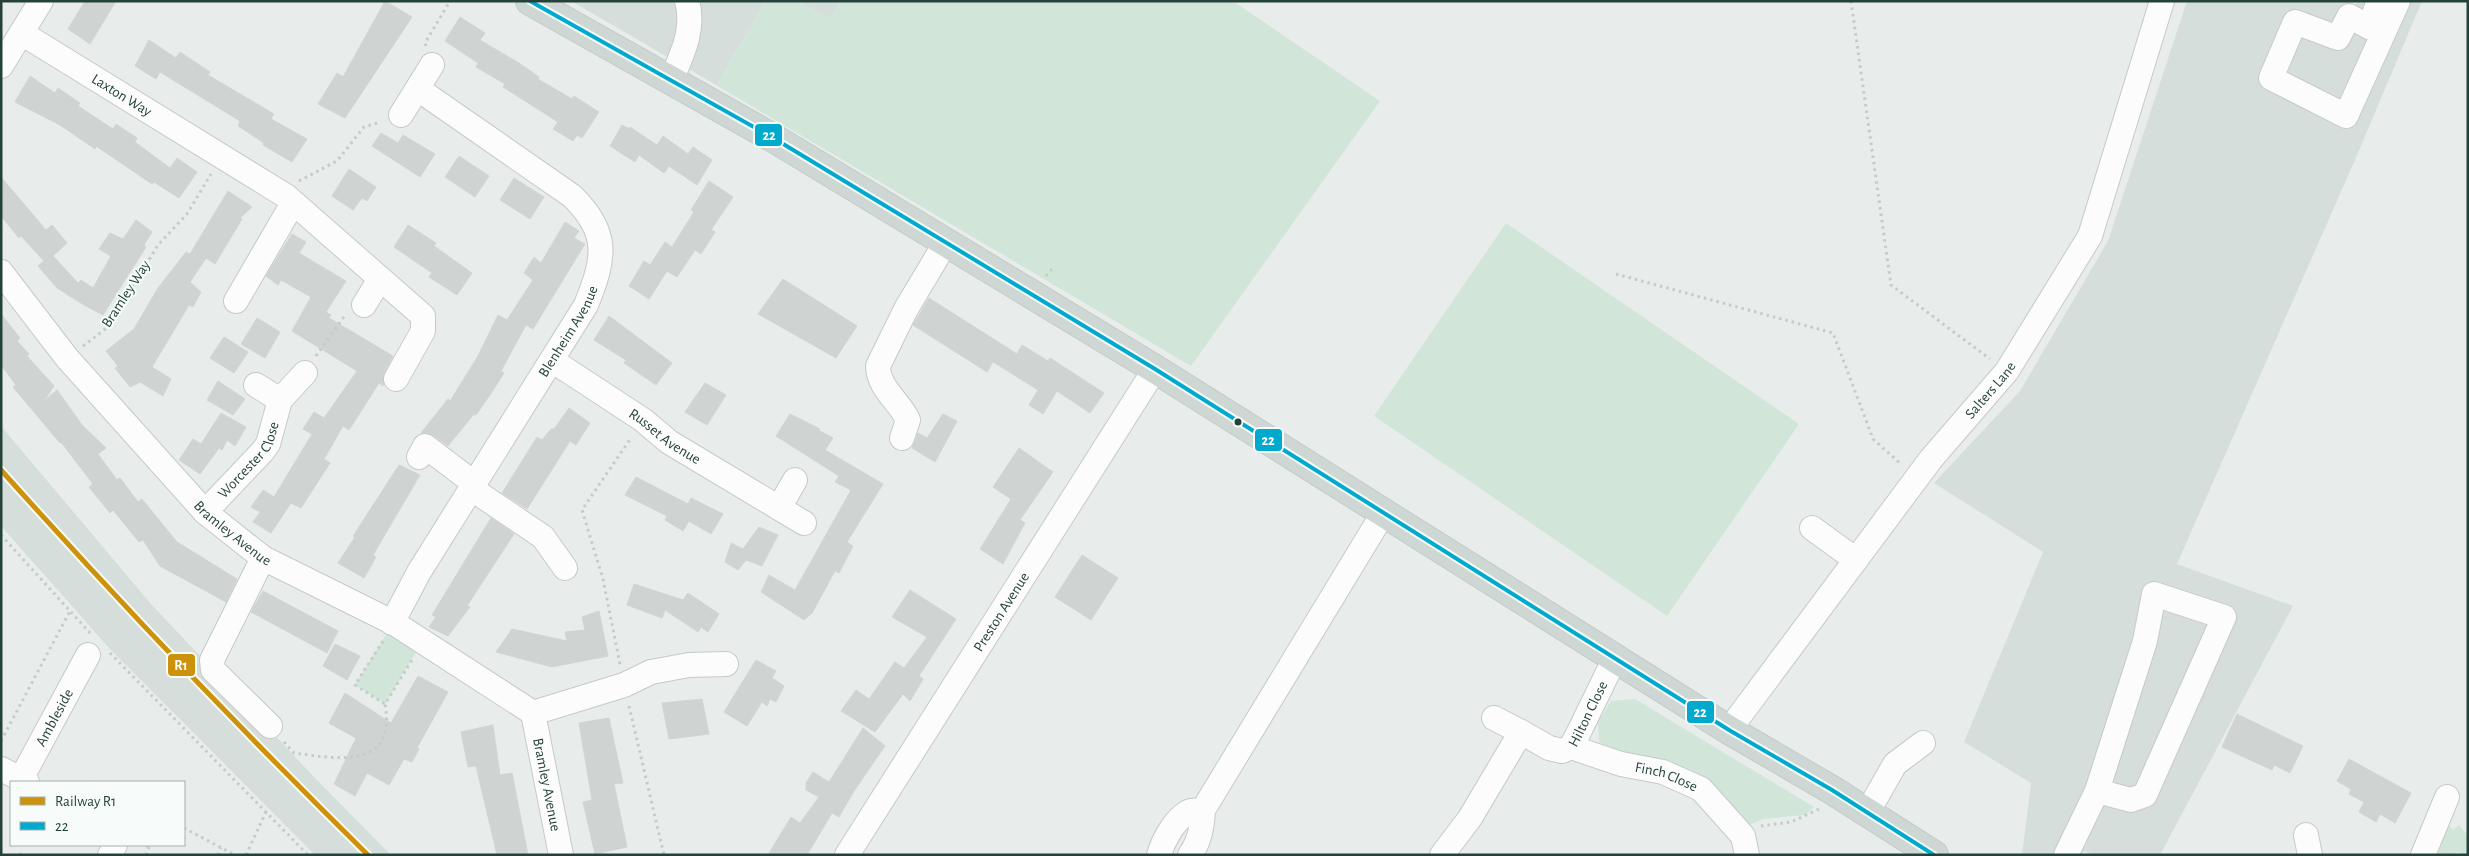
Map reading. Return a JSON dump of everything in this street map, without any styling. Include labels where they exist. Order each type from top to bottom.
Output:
[{"type":"main road","points":[[530,1],[784,144],[1155,369],[1729,730],[1832,790],[1934,855]]},
{"type":"street","points":[[1,66],[23,34],[41,1]]},
{"type":"street","points":[[671,80],[686,45],[690,11],[687,1]]},
{"type":"street","name":"Salters Lane","points":[[1729,730],[1918,476],[2007,371],[2090,236],[2162,1]]},
{"type":"street","points":[[2379,1],[2369,27],[2349,16],[2338,38],[2295,22],[2271,78],[2346,116],[2398,1]]},
{"type":"street","name":"Laxton Way","points":[[23,34],[289,200],[423,316],[423,331],[396,379]]},
{"type":"street","points":[[401,115],[432,65]]},
{"type":"street","name":"Blenheim Avenue","points":[[393,623],[419,572],[553,361],[586,305],[597,279],[602,258],[597,230],[588,212],[572,196],[418,88]]},
{"type":"street","points":[[236,301],[289,200]]},
{"type":"street","points":[[902,438],[908,420],[899,404],[887,392],[878,374],[878,366],[906,309],[946,242]]},
{"type":"street","name":"Bramley Avenue","points":[[1,272],[67,358],[204,512],[263,558],[393,623],[533,713],[561,855]]},
{"type":"street","points":[[364,305],[380,280]]},
{"type":"street","name":"Russet Avenue","points":[[553,361],[643,420],[669,442],[804,523]]},
{"type":"street","name":"Preston Avenue","points":[[847,855],[1155,369]]},
{"type":"street","name":"Worcester Close","points":[[204,512],[268,444],[280,400],[305,373]]},
{"type":"street","name":"Worcester Close","points":[[256,385],[280,400]]},
{"type":"street","points":[[420,457],[425,446],[473,486],[543,537],[565,568]]},
{"type":"street","points":[[779,508],[795,480]]},
{"type":"street","points":[[1190,855],[1199,836],[1203,810],[1384,512]]},
{"type":"street","points":[[1812,528],[1856,560]]},
{"type":"street","points":[[263,558],[212,660],[213,670],[270,726]]},
{"type":"street","points":[[2066,855],[2098,791],[2146,641],[2154,594],[2224,617],[2145,795],[2130,800],[2098,791]]},
{"type":"street","name":"Ambleside","points":[[16,777],[96,647]]},
{"type":"street","name":"Hilton Close","points":[[1494,718],[1549,748],[1562,751],[1571,747],[1588,716],[1615,658]]},
{"type":"street","points":[[533,713],[624,685],[651,672],[689,665],[726,664]]},
{"type":"street","points":[[1442,855],[1470,818],[1522,732]]},
{"type":"street","points":[[1866,813],[1895,764],[1923,743]]},
{"type":"street","name":"Finch Close","points":[[1571,747],[1620,764],[1663,772],[1701,789],[1740,848]]},
{"type":"street","points":[[2423,855],[2447,797]]},
{"type":"street","points":[[1159,855],[1169,834],[1181,818],[1189,811],[1203,810]]},
{"type":"path","points":[[432,65],[425,43],[450,1]]},
{"type":"path","points":[[1852,1],[1891,285],[2007,371]]},
{"type":"path","points":[[289,200],[298,181],[337,161],[364,127],[401,115]]},
{"type":"path","name":"Bramley Way","points":[[67,358],[108,327],[158,245],[187,214],[221,156]]},
{"type":"path","points":[[1616,274],[1833,333],[1873,439],[1902,466],[1918,476]]},
{"type":"path","points":[[305,373],[343,316],[364,305]]},
{"type":"path","points":[[643,420],[582,510],[603,579],[624,685],[664,855]]},
{"type":"path","points":[[1,535],[70,611],[96,647],[308,855]]},
{"type":"path","points":[[1,740],[70,611]]},
{"type":"path","points":[[385,704],[355,685],[393,623]]},
{"type":"path","points":[[270,726],[294,753],[345,758],[365,756],[378,746],[388,721],[385,704],[422,642]]},
{"type":"path","points":[[1740,848],[1763,824],[1791,822],[1819,809],[1832,790]]},
{"type":"path","points":[[246,855],[266,812]]},
{"type":"path","points":[[185,829],[236,855]]},
{"type":"path","points":[[218,855],[221,848]]},
{"type":"path","points":[[20,855],[24,851]]},
{"type":"shaded area","points":[[571,1],[766,1],[716,85]]},
{"type":"shaded area","points":[[798,1],[841,1],[830,19]]},
{"type":"shaded area","points":[[2187,1],[2349,1],[2355,5],[2358,1],[2422,1],[2355,160],[2177,564],[2293,606],[2160,855],[2094,855],[2084,851],[2082,855],[2022,855],[2031,783],[1964,742],[2043,552],[1934,483],[2020,391],[2108,241]]},
{"type":"shaded area","points":[[1,426],[151,604],[316,779],[391,855],[315,855],[110,649],[1,526]]},
{"type":"green space","points":[[766,1],[798,1],[830,18],[841,1],[1233,1],[1380,101],[1191,366],[716,85]]},
{"type":"green space","points":[[1506,223],[1799,424],[1667,616],[1374,416]]},
{"type":"green space","points":[[389,630],[418,649],[385,704],[355,685]]},
{"type":"green space","points":[[1635,699],[1814,807],[1805,815],[1763,819],[1744,827],[1667,761],[1622,752],[1599,742],[1598,722],[1611,701]]},
{"type":"green space","points":[[2447,823],[2453,830],[2459,825],[2468,836],[2468,855],[2456,852],[2454,855],[2434,855]]},
{"type":"building","points":[[85,1],[116,1],[90,44],[68,29]]},
{"type":"building","points":[[385,1],[412,17],[345,118],[318,104],[337,73],[343,77]]},
{"type":"building","points":[[460,17],[485,33],[480,40],[519,63],[539,77],[538,79],[572,99],[574,96],[599,112],[582,138],[577,135],[573,141],[553,129],[558,122],[503,87],[505,84],[476,67],[478,63],[445,41]]},
{"type":"building","points":[[149,40],[176,58],[180,52],[210,72],[208,75],[274,114],[271,119],[307,139],[292,162],[263,145],[264,143],[238,126],[240,121],[160,72],[156,79],[135,66]]},
{"type":"building","points":[[30,76],[55,93],[58,88],[80,103],[78,106],[113,129],[116,124],[137,138],[135,142],[170,168],[177,158],[197,172],[179,198],[154,182],[152,184],[96,146],[95,149],[60,125],[15,102]]},
{"type":"building","points":[[622,125],[629,129],[630,127],[657,145],[663,136],[688,154],[693,147],[712,160],[697,185],[669,166],[664,173],[639,155],[635,162],[610,146]]},
{"type":"building","points":[[381,133],[398,143],[403,135],[435,154],[420,177],[372,146]]},
{"type":"building","points":[[459,156],[489,176],[475,197],[445,177]]},
{"type":"building","points":[[349,169],[376,187],[367,201],[362,198],[353,210],[332,196]]},
{"type":"building","points":[[1,177],[46,230],[52,225],[67,243],[53,256],[78,283],[81,280],[93,288],[111,256],[99,249],[110,233],[123,239],[136,220],[152,232],[144,245],[146,247],[103,315],[57,288],[38,266],[44,261],[21,236],[19,238],[1,216]]},
{"type":"building","points":[[514,178],[544,197],[530,219],[500,200]]},
{"type":"building","points":[[709,181],[733,197],[711,230],[715,232],[701,254],[695,250],[677,277],[667,271],[649,299],[629,286],[644,261],[650,265],[665,242],[672,247],[694,212],[691,210]]},
{"type":"building","points":[[228,191],[252,207],[240,218],[242,219],[215,264],[206,258],[190,282],[201,292],[193,307],[189,305],[152,367],[171,379],[163,396],[140,382],[130,387],[115,368],[118,366],[106,351],[134,329],[158,288],[186,252],[190,254]]},
{"type":"building","points":[[565,222],[579,231],[574,238],[585,244],[533,329],[526,325],[501,371],[504,373],[492,392],[476,415],[474,414],[448,446],[433,435],[421,433],[448,399],[450,401],[478,356],[498,315],[507,320],[533,280],[524,273],[534,257],[541,263]]},
{"type":"building","points":[[408,225],[436,243],[434,246],[472,273],[457,295],[429,277],[432,273],[394,247]]},
{"type":"building","points":[[292,234],[306,242],[299,253],[346,281],[326,312],[331,315],[329,318],[393,356],[384,373],[383,386],[379,383],[349,430],[343,426],[324,459],[330,463],[301,508],[291,503],[271,533],[253,522],[260,512],[251,507],[263,490],[274,497],[312,434],[303,429],[314,412],[324,418],[357,371],[292,331],[311,297],[281,280],[278,285],[266,276]]},
{"type":"building","points":[[783,279],[857,326],[836,358],[758,314]]},
{"type":"building","points":[[929,298],[1017,354],[1022,345],[1048,361],[1050,358],[1104,393],[1090,413],[1057,391],[1043,414],[1029,405],[1038,390],[993,362],[987,372],[913,325]]},
{"type":"building","points":[[1,314],[20,338],[17,341],[29,354],[27,356],[54,386],[44,401],[57,390],[82,425],[106,448],[98,454],[117,480],[120,478],[138,502],[142,499],[177,542],[237,579],[226,602],[160,566],[143,540],[139,542],[113,510],[110,513],[89,487],[93,484],[61,442],[13,387],[16,385],[1,365]]},
{"type":"building","points":[[609,316],[672,363],[656,385],[624,363],[626,360],[594,340]]},
{"type":"building","points":[[257,318],[280,332],[265,358],[241,344]]},
{"type":"building","points":[[224,337],[248,352],[234,373],[210,358]]},
{"type":"building","points":[[218,381],[245,399],[233,415],[207,400]]},
{"type":"building","points":[[705,383],[726,395],[707,425],[685,412]]},
{"type":"building","points":[[569,408],[590,423],[576,445],[570,441],[527,509],[502,493],[537,437],[542,440],[551,429],[554,429]]},
{"type":"building","points":[[221,413],[246,427],[235,446],[227,440],[222,450],[219,448],[200,474],[179,460],[193,439],[201,444]]},
{"type":"building","points":[[790,414],[820,429],[818,430],[833,438],[825,450],[883,484],[847,542],[853,546],[839,573],[835,571],[812,613],[804,620],[761,592],[769,575],[795,590],[851,490],[835,482],[839,476],[776,436]]},
{"type":"building","points":[[943,414],[957,421],[935,462],[912,448],[918,433],[927,438]]},
{"type":"building","points":[[1019,448],[1053,472],[1020,520],[1025,523],[1003,564],[980,549],[1011,499],[993,487]]},
{"type":"building","points":[[399,465],[420,475],[373,555],[376,557],[364,578],[338,563],[355,537],[353,536]]},
{"type":"building","points":[[636,477],[688,504],[691,498],[723,514],[711,534],[689,521],[683,531],[665,520],[667,516],[625,495]]},
{"type":"building","points":[[491,518],[514,534],[467,606],[470,607],[448,636],[429,627],[436,617],[432,615]]},
{"type":"building","points":[[759,527],[778,535],[762,566],[746,560],[738,570],[725,562],[731,543],[743,549]]},
{"type":"building","points":[[1082,555],[1118,578],[1091,620],[1055,597]]},
{"type":"building","points":[[634,584],[683,600],[688,593],[719,614],[708,632],[701,627],[698,632],[665,610],[662,618],[627,605]]},
{"type":"building","points":[[910,590],[956,619],[919,676],[923,679],[910,701],[903,694],[875,732],[841,711],[856,690],[869,699],[895,662],[904,668],[927,637],[892,617]]},
{"type":"building","points":[[263,591],[338,631],[327,653],[251,612]]},
{"type":"building","points":[[599,611],[608,656],[552,667],[496,652],[512,629],[567,641],[565,632],[585,630],[582,617]]},
{"type":"building","points":[[335,644],[360,656],[347,680],[323,666]]},
{"type":"building","points":[[756,660],[776,671],[772,678],[784,686],[776,702],[770,699],[767,706],[762,702],[747,726],[724,712]]},
{"type":"building","points":[[418,676],[448,692],[417,748],[419,749],[412,762],[404,759],[389,785],[367,773],[355,796],[334,784],[356,738],[329,723],[345,693],[391,723]]},
{"type":"building","points":[[702,699],[709,734],[669,739],[662,703]]},
{"type":"building","points":[[2237,714],[2303,746],[2290,773],[2274,765],[2272,770],[2222,747]]},
{"type":"building","points":[[609,718],[623,783],[614,784],[627,847],[595,854],[583,802],[592,800],[579,723]]},
{"type":"building","points":[[493,725],[500,775],[512,773],[528,855],[497,855],[476,766],[468,767],[461,732]]},
{"type":"building","points":[[863,728],[885,746],[854,791],[839,817],[832,813],[807,855],[768,855],[791,817],[800,823],[819,797],[806,790],[806,783],[813,772],[829,782]]},
{"type":"building","points":[[2349,759],[2411,793],[2395,823],[2380,814],[2376,822],[2359,812],[2364,802],[2349,794],[2351,789],[2337,781]]},
{"type":"rail line","name":"R1","points":[[1,470],[181,665],[368,855]]},
{"type":"transit line","name":"22","points":[[530,1],[775,139],[1155,369],[1729,730],[1832,790],[1934,855]]}]
